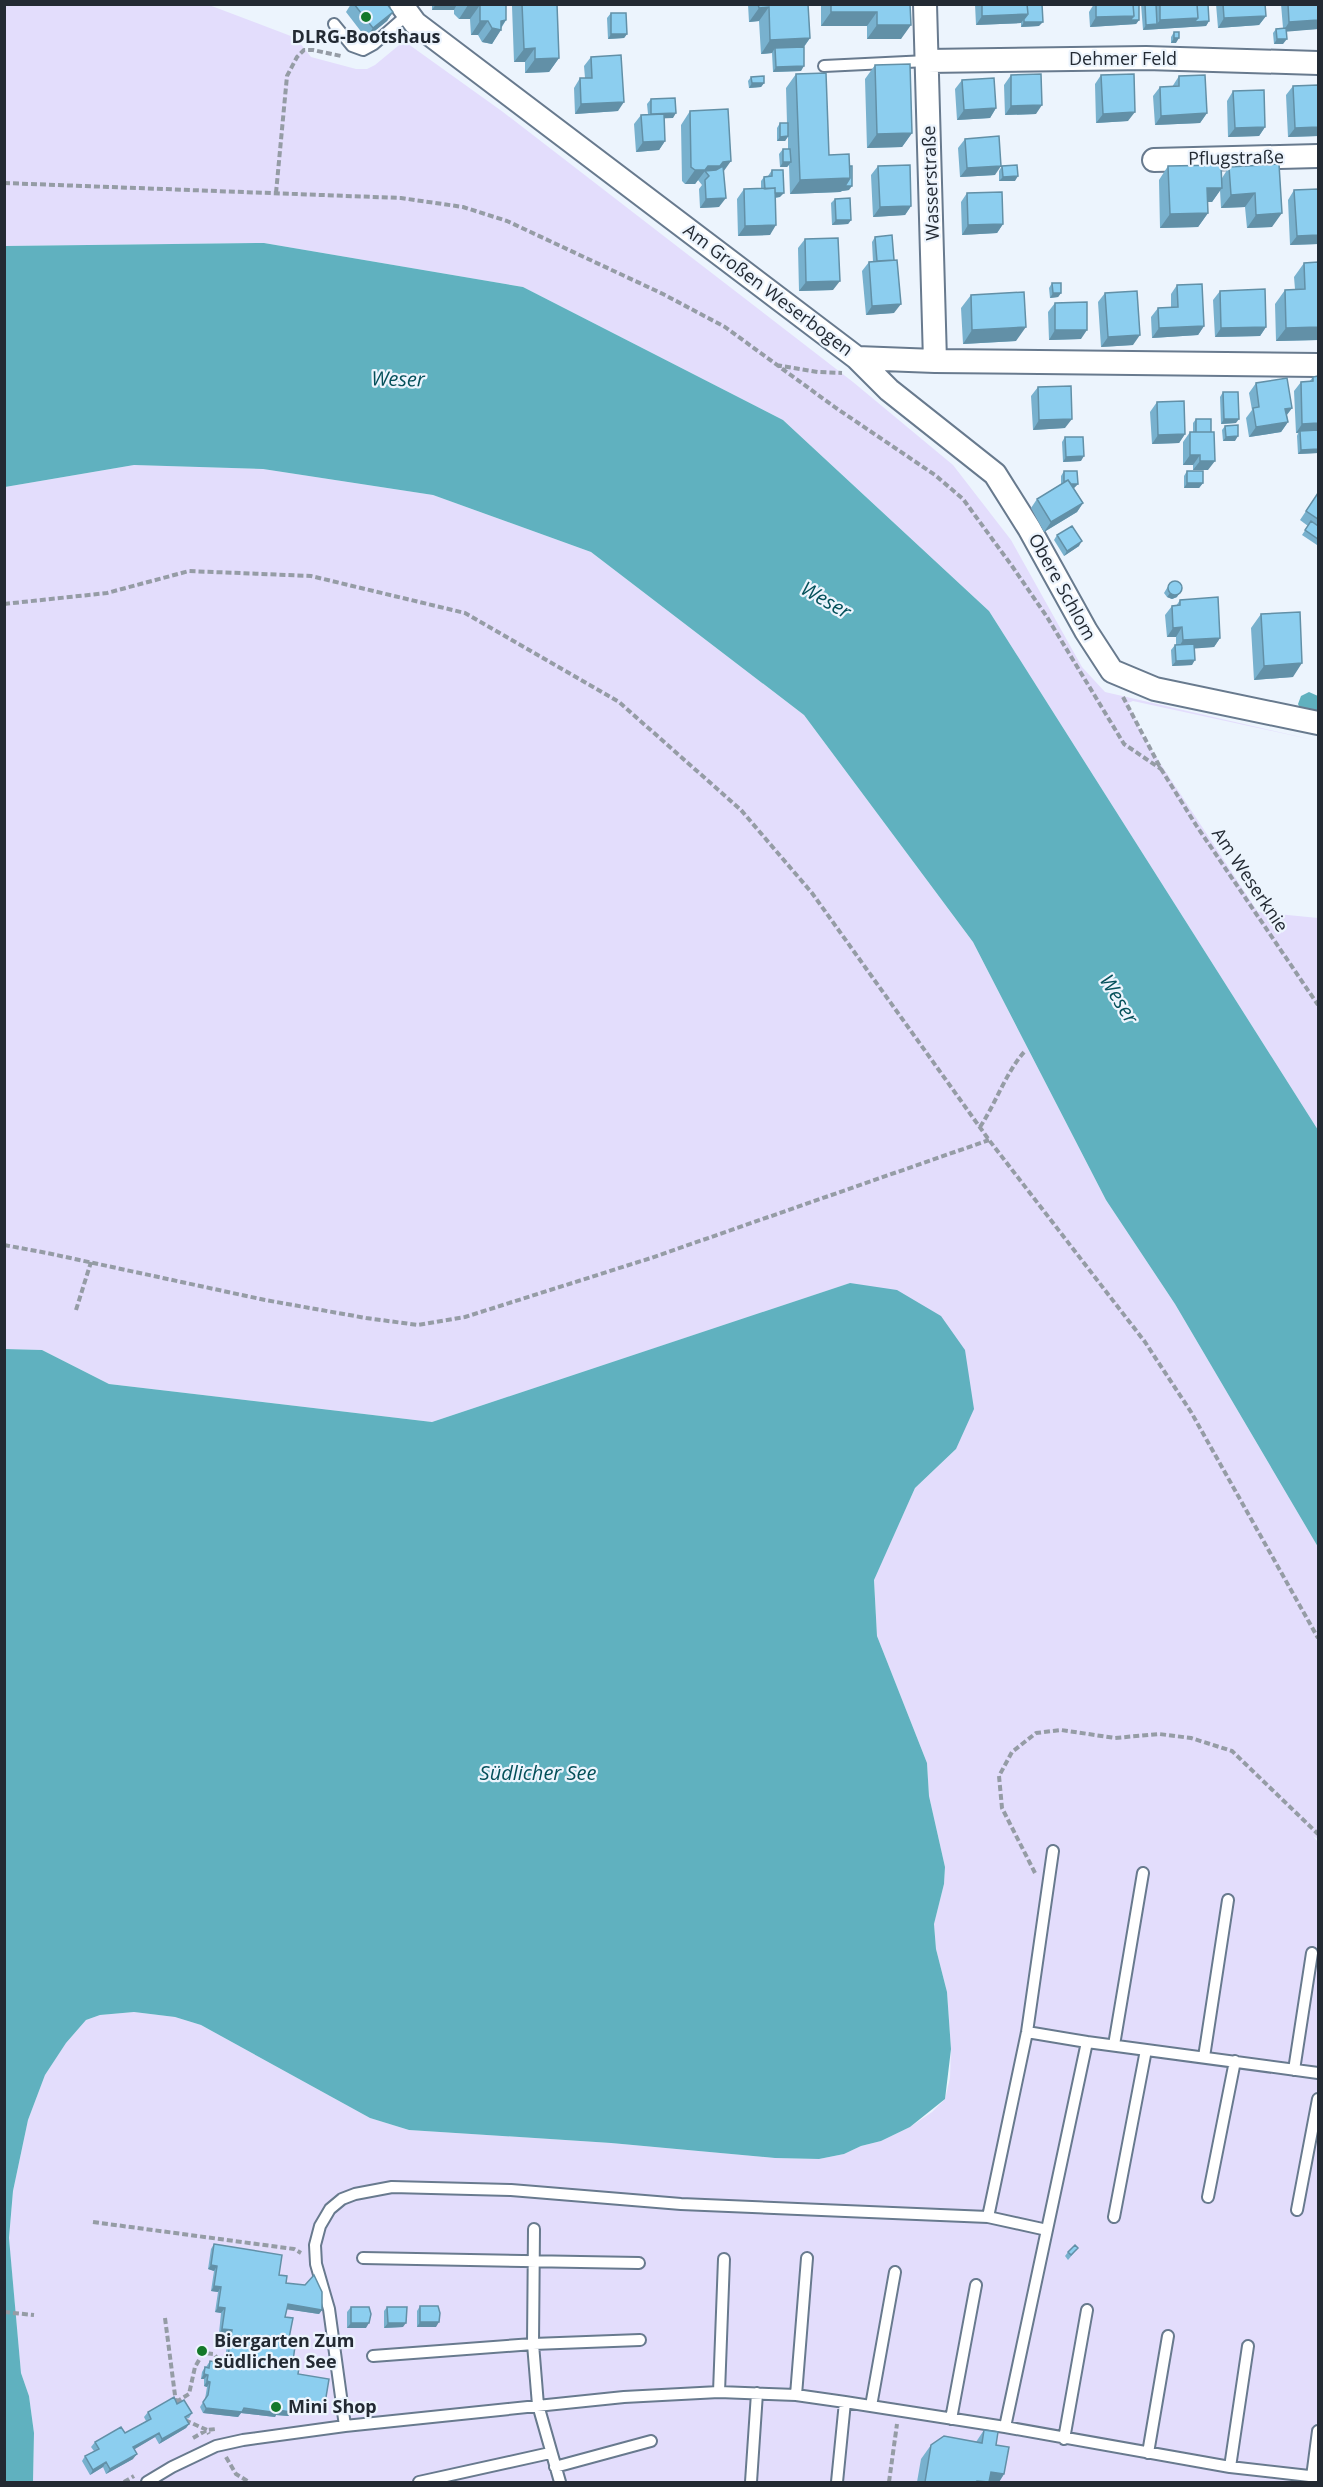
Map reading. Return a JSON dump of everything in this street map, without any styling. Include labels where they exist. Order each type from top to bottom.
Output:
[{"type":"street","name":"Wasserstraße","points":[[925,4],[935,362]]},
{"type":"street","name":"Am Großen Weserbogen","points":[[405,9],[415,23],[853,356],[935,362],[1318,365]]},
{"type":"street","name":"Dehmer Feld","points":[[927,61],[1146,58],[1318,63]]},
{"type":"street","name":"Pflugstraße","points":[[1154,160],[1318,156]]},
{"type":"street","name":"Obere Schlom","points":[[853,356],[890,390],[995,474],[1029,528],[1086,631],[1112,671]]},
{"type":"street","points":[[1112,671],[1155,689],[1318,723]]},
{"type":"lane","points":[[334,24],[352,46],[363,50],[374,44],[405,9]]},
{"type":"lane","points":[[824,66],[927,61]]},
{"type":"lane","points":[[988,2217],[1027,2032],[1053,1851]]},
{"type":"lane","points":[[1114,2045],[1143,1873]]},
{"type":"lane","points":[[1204,2057],[1228,1900]]},
{"type":"lane","points":[[1294,2070],[1312,1953]]},
{"type":"lane","points":[[1027,2032],[1318,2073]]},
{"type":"lane","points":[[1005,2427],[1087,2042]]},
{"type":"lane","points":[[1114,2217],[1146,2050]]},
{"type":"lane","points":[[1208,2196],[1235,2061]]},
{"type":"lane","points":[[1297,2210],[1318,2099]]},
{"type":"lane","points":[[345,2426],[329,2309],[316,2264],[315,2245],[320,2226],[330,2209],[342,2199],[355,2194],[392,2187],[511,2190],[681,2204],[988,2217],[1047,2230]]},
{"type":"lane","points":[[534,2229],[533,2344],[538,2405],[560,2482]]},
{"type":"lane","points":[[363,2258],[639,2263]]},
{"type":"lane","points":[[796,2395],[807,2258]]},
{"type":"lane","points":[[719,2392],[724,2259]]},
{"type":"lane","points":[[871,2406],[895,2272]]},
{"type":"lane","points":[[951,2419],[976,2285]]},
{"type":"lane","points":[[1064,2439],[1087,2310]]},
{"type":"lane","points":[[1148,2452],[1168,2336]]},
{"type":"lane","points":[[373,2356],[533,2344],[640,2340]]},
{"type":"lane","points":[[1230,2467],[1248,2346]]},
{"type":"lane","points":[[147,2482],[216,2446],[243,2440],[345,2426],[538,2405],[624,2397],[719,2392],[796,2395],[1005,2427],[1230,2467],[1315,2477],[1318,2431]]},
{"type":"lane","points":[[751,2482],[757,2393]]},
{"type":"lane","points":[[837,2482],[844,2402]]},
{"type":"lane","points":[[555,2467],[651,2441]]},
{"type":"lane","points":[[419,2482],[550,2453]]},
{"type":"path","points":[[276,193],[287,76],[297,57]]},
{"type":"path","points":[[4,183],[401,198],[463,207],[507,221],[663,294],[725,327],[774,365],[935,475],[963,499],[1047,617],[1124,744],[1161,769]]},
{"type":"path","points":[[774,365],[818,372],[842,373],[853,356]]},
{"type":"path","points":[[4,604],[107,593],[189,571],[311,576],[465,613],[619,702],[741,810],[812,893],[989,1140],[1145,1342],[1191,1412],[1318,1638]]},
{"type":"path","name":"Am Weserknie","points":[[1112,671],[1124,701],[1161,769],[1202,835],[1318,1005]]},
{"type":"path","points":[[980,1127],[995,1105],[1016,1061],[1025,1051]]},
{"type":"path","points":[[4,1245],[266,1300],[418,1325],[465,1317],[651,1258],[989,1140]]},
{"type":"path","points":[[76,1310],[91,1262]]},
{"type":"path","points":[[1046,1898],[1002,1808],[999,1776],[1012,1752],[1036,1733],[1061,1730],[1114,1738],[1159,1734],[1191,1738],[1232,1751],[1318,1834]]},
{"type":"path","points":[[93,2222],[294,2249],[316,2264]]},
{"type":"path","points":[[4,2312],[34,2315]]},
{"type":"path","points":[[165,2318],[177,2404],[189,2394],[195,2367],[203,2353],[214,2354],[220,2362]]},
{"type":"path","points":[[889,2482],[899,2411]]},
{"type":"path","points":[[182,2413],[185,2420],[207,2430],[216,2446],[228,2458],[236,2474],[249,2482]]},
{"type":"shaded area","points":[[4,5],[209,5],[296,38],[311,57],[356,69],[367,69],[375,65],[404,41],[503,112],[853,382],[953,465],[1011,540],[1082,667],[1105,692],[1318,741],[1133,701],[1128,703],[1143,737],[1258,912],[1318,918],[1318,1130],[989,611],[783,420],[523,287],[264,243],[5,246]]},
{"type":"shaded area","points":[[134,465],[263,469],[433,495],[591,552],[804,715],[973,942],[1106,1200],[1175,1304],[1318,1547],[1318,1839],[1313,1836],[1318,1842],[1318,2482],[33,2482],[34,2433],[29,2396],[21,2373],[9,2240],[13,2191],[28,2120],[45,2075],[66,2043],[86,2020],[100,2015],[134,2012],[175,2017],[201,2025],[370,2118],[409,2130],[611,2143],[775,2158],[819,2159],[844,2154],[861,2146],[881,2141],[910,2127],[932,2112],[945,2099],[950,2078],[951,2049],[947,1992],[936,1949],[934,1924],[944,1884],[945,1867],[929,1796],[927,1763],[877,1636],[874,1579],[915,1488],[956,1449],[850,1283],[432,1422],[109,1384],[42,1350],[5,1349],[5,487]]},
{"type":"water","name":"Weser","points":[[264,243],[523,287],[783,420],[989,611],[1318,1130],[1318,1547],[1175,1304],[1106,1200],[973,942],[804,715],[591,552],[433,495],[263,469],[134,465],[5,487],[5,246]]},
{"type":"water","points":[[1309,692],[1318,696],[1318,712],[1302,713],[1298,704],[1301,696]]},
{"type":"water","name":"Südlicher See","points":[[850,1283],[897,1290],[941,1316],[965,1350],[974,1409],[956,1449],[915,1488],[874,1580],[877,1636],[927,1763],[929,1796],[945,1867],[944,1884],[934,1924],[936,1949],[947,1992],[951,2049],[945,2099],[910,2127],[881,2141],[861,2146],[844,2154],[819,2159],[775,2158],[611,2143],[409,2130],[370,2118],[201,2025],[175,2017],[134,2012],[100,2015],[86,2020],[66,2043],[45,2075],[28,2120],[13,2191],[9,2238],[21,2373],[29,2396],[34,2433],[33,2482],[5,2482],[5,1349],[42,1350],[109,1384],[432,1422]]},
{"type":"building","points":[[354,4],[387,4],[393,12],[373,28]]},
{"type":"building","points":[[468,4],[506,4],[506,20],[501,21],[501,30],[492,28],[488,21],[480,21],[480,5]]},
{"type":"building","points":[[522,4],[557,4],[559,58],[535,59],[535,48],[524,49]]},
{"type":"building","points":[[758,4],[808,4],[810,38],[770,40],[769,7],[759,8]]},
{"type":"building","points":[[831,4],[910,4],[911,25],[877,25],[877,12],[831,12]]},
{"type":"building","points":[[982,4],[1027,4],[1028,14],[982,16]]},
{"type":"building","points":[[1027,4],[1042,4],[1043,22],[1024,22],[1028,14]]},
{"type":"building","points":[[1096,4],[1133,4],[1134,16],[1096,17]]},
{"type":"building","points":[[1133,4],[1139,4],[1139,20],[1130,20],[1134,16]]},
{"type":"building","points":[[1145,4],[1156,4],[1157,24],[1146,25]]},
{"type":"building","points":[[1160,4],[1197,4],[1198,18],[1160,20]]},
{"type":"building","points":[[1197,4],[1208,4],[1209,21],[1194,22],[1198,18]]},
{"type":"building","points":[[1223,4],[1265,4],[1266,16],[1224,18]]},
{"type":"building","points":[[1288,4],[1318,4],[1318,20],[1289,22]]},
{"type":"building","points":[[611,13],[626,13],[627,34],[611,34]]},
{"type":"building","points":[[1286,28],[1287,39],[1277,39],[1276,29]]},
{"type":"building","points":[[1174,32],[1179,32],[1179,38],[1174,38]]},
{"type":"building","points":[[804,47],[804,66],[776,67],[775,48]]},
{"type":"building","points":[[621,55],[624,102],[581,104],[580,78],[592,78],[591,57]]},
{"type":"building","points":[[910,64],[912,133],[877,134],[875,65]]},
{"type":"building","points":[[826,73],[829,155],[849,154],[850,178],[800,180],[796,74]]},
{"type":"building","points":[[1041,74],[1042,105],[1011,106],[1011,75]]},
{"type":"building","points":[[1134,74],[1135,112],[1103,114],[1101,75]]},
{"type":"building","points":[[1205,75],[1207,113],[1161,116],[1160,87],[1179,86],[1179,76]]},
{"type":"building","points":[[764,76],[764,83],[752,83],[751,77]]},
{"type":"building","points":[[994,78],[996,108],[964,110],[962,80]]},
{"type":"building","points":[[1318,85],[1318,127],[1295,128],[1293,86]]},
{"type":"building","points":[[1264,90],[1265,127],[1235,128],[1233,91]]},
{"type":"building","points":[[675,98],[676,113],[651,114],[651,99]]},
{"type":"building","points":[[728,109],[731,161],[723,162],[720,166],[708,166],[705,170],[695,170],[691,167],[690,111]]},
{"type":"building","points":[[664,114],[665,141],[643,142],[641,115]]},
{"type":"building","points":[[780,123],[788,123],[788,136],[780,137]]},
{"type":"building","points":[[999,136],[1001,166],[967,168],[965,139]]},
{"type":"building","points":[[783,149],[790,149],[791,162],[783,162]]},
{"type":"building","points":[[1279,164],[1282,213],[1256,215],[1255,193],[1231,195],[1229,167]]},
{"type":"building","points":[[910,165],[911,206],[880,207],[878,166]]},
{"type":"building","points":[[1017,165],[1018,176],[1003,177],[1002,166]]},
{"type":"building","points":[[1221,165],[1222,188],[1207,188],[1208,213],[1170,214],[1168,166]]},
{"type":"building","points":[[723,166],[726,198],[706,199],[705,180],[709,176],[705,171],[716,170]]},
{"type":"building","points":[[850,166],[852,166],[852,186],[845,186],[850,178]]},
{"type":"building","points":[[772,170],[783,170],[784,193],[775,193],[775,188],[765,189],[764,177],[772,176]]},
{"type":"building","points":[[775,188],[776,225],[745,226],[744,189]]},
{"type":"building","points":[[1318,189],[1318,235],[1297,236],[1294,190]]},
{"type":"building","points":[[1002,192],[1003,224],[968,225],[967,193]]},
{"type":"building","points":[[850,198],[851,220],[836,220],[835,199]]},
{"type":"building","points":[[892,235],[894,260],[877,261],[875,237]]},
{"type":"building","points":[[838,238],[840,281],[806,282],[805,239]]},
{"type":"building","points":[[897,260],[901,304],[872,306],[869,262]]},
{"type":"building","points":[[1318,262],[1318,327],[1286,328],[1285,290],[1305,289],[1304,263]]},
{"type":"building","points":[[1052,283],[1061,283],[1061,293],[1053,293]]},
{"type":"building","points":[[1202,284],[1204,326],[1159,328],[1158,308],[1178,307],[1177,285]]},
{"type":"building","points":[[1265,289],[1266,327],[1221,328],[1220,291]]},
{"type":"building","points":[[1137,291],[1140,335],[1108,337],[1105,293]]},
{"type":"building","points":[[1024,292],[1026,327],[972,330],[971,295]]},
{"type":"building","points":[[1087,302],[1087,330],[1055,330],[1055,303]]},
{"type":"building","points":[[1318,376],[1318,423],[1302,424],[1301,382],[1313,381],[1313,377]]},
{"type":"building","points":[[1287,378],[1292,408],[1285,409],[1288,422],[1256,427],[1253,408],[1259,407],[1256,383]]},
{"type":"building","points":[[1071,386],[1072,419],[1039,420],[1038,387]]},
{"type":"building","points":[[1223,392],[1238,392],[1239,419],[1224,419]]},
{"type":"building","points":[[1184,401],[1185,434],[1158,435],[1157,402]]},
{"type":"building","points":[[1196,419],[1211,419],[1211,432],[1196,432]]},
{"type":"building","points":[[1238,425],[1238,436],[1226,437],[1225,426]]},
{"type":"building","points":[[1318,430],[1318,449],[1301,450],[1300,431]]},
{"type":"building","points":[[1190,432],[1214,432],[1215,461],[1200,461],[1200,455],[1190,455]]},
{"type":"building","points":[[1065,437],[1083,437],[1084,456],[1066,457]]},
{"type":"building","points":[[1064,471],[1077,471],[1078,484],[1071,484],[1068,480],[1064,482]]},
{"type":"building","points":[[1187,471],[1203,471],[1203,483],[1187,483]]},
{"type":"building","points":[[1068,480],[1083,503],[1051,522],[1037,499]]},
{"type":"building","points":[[1318,493],[1318,519],[1306,511]]},
{"type":"building","points":[[1311,521],[1318,526],[1318,539],[1305,530]]},
{"type":"building","points":[[1072,526],[1082,541],[1067,551],[1057,535]]},
{"type":"building","points":[[1175,581],[1180,583],[1182,588],[1180,593],[1175,595],[1170,593],[1168,588],[1170,583]]},
{"type":"building","points":[[1218,597],[1220,638],[1183,640],[1182,627],[1173,628],[1172,606],[1180,605],[1180,600]]},
{"type":"building","points":[[1300,612],[1302,663],[1264,666],[1261,614]]},
{"type":"building","points":[[1194,644],[1195,660],[1176,661],[1175,645]]},
{"type":"building","points":[[214,2244],[282,2255],[279,2275],[287,2276],[286,2283],[305,2285],[314,2275],[322,2292],[322,2310],[288,2304],[285,2317],[293,2318],[289,2338],[296,2339],[293,2361],[300,2362],[298,2374],[329,2379],[324,2409],[315,2407],[315,2411],[292,2408],[291,2412],[278,2410],[278,2413],[244,2408],[242,2412],[206,2408],[203,2402],[208,2395],[210,2382],[207,2381],[208,2375],[204,2374],[205,2367],[209,2368],[210,2361],[224,2363],[223,2357],[228,2356],[232,2330],[222,2329],[225,2308],[218,2307],[221,2287],[214,2286],[217,2266],[211,2265]]},
{"type":"building","points":[[1075,2245],[1078,2248],[1071,2255],[1068,2252]]},
{"type":"building","points":[[420,2306],[438,2306],[439,2322],[420,2322]]},
{"type":"building","points":[[351,2307],[369,2307],[371,2314],[369,2323],[351,2323]]},
{"type":"building","points":[[387,2307],[407,2307],[406,2323],[388,2323]]},
{"type":"building","points":[[174,2397],[177,2404],[184,2400],[192,2413],[185,2417],[189,2424],[162,2439],[159,2433],[133,2447],[137,2454],[110,2469],[106,2462],[93,2470],[85,2456],[99,2449],[95,2442],[121,2427],[125,2433],[151,2419],[148,2412]]},
{"type":"building","points":[[984,2430],[998,2432],[996,2445],[1009,2447],[1004,2474],[991,2472],[989,2482],[925,2482],[931,2445],[944,2436],[982,2443]]},
{"type":"place","name":"DLRG-Bootshaus","points":[[366,17]]},
{"type":"place","name":"Biergarten Zum südlichen See","points":[[202,2351]]},
{"type":"place","name":"Mini Shop","points":[[276,2407]]}]
